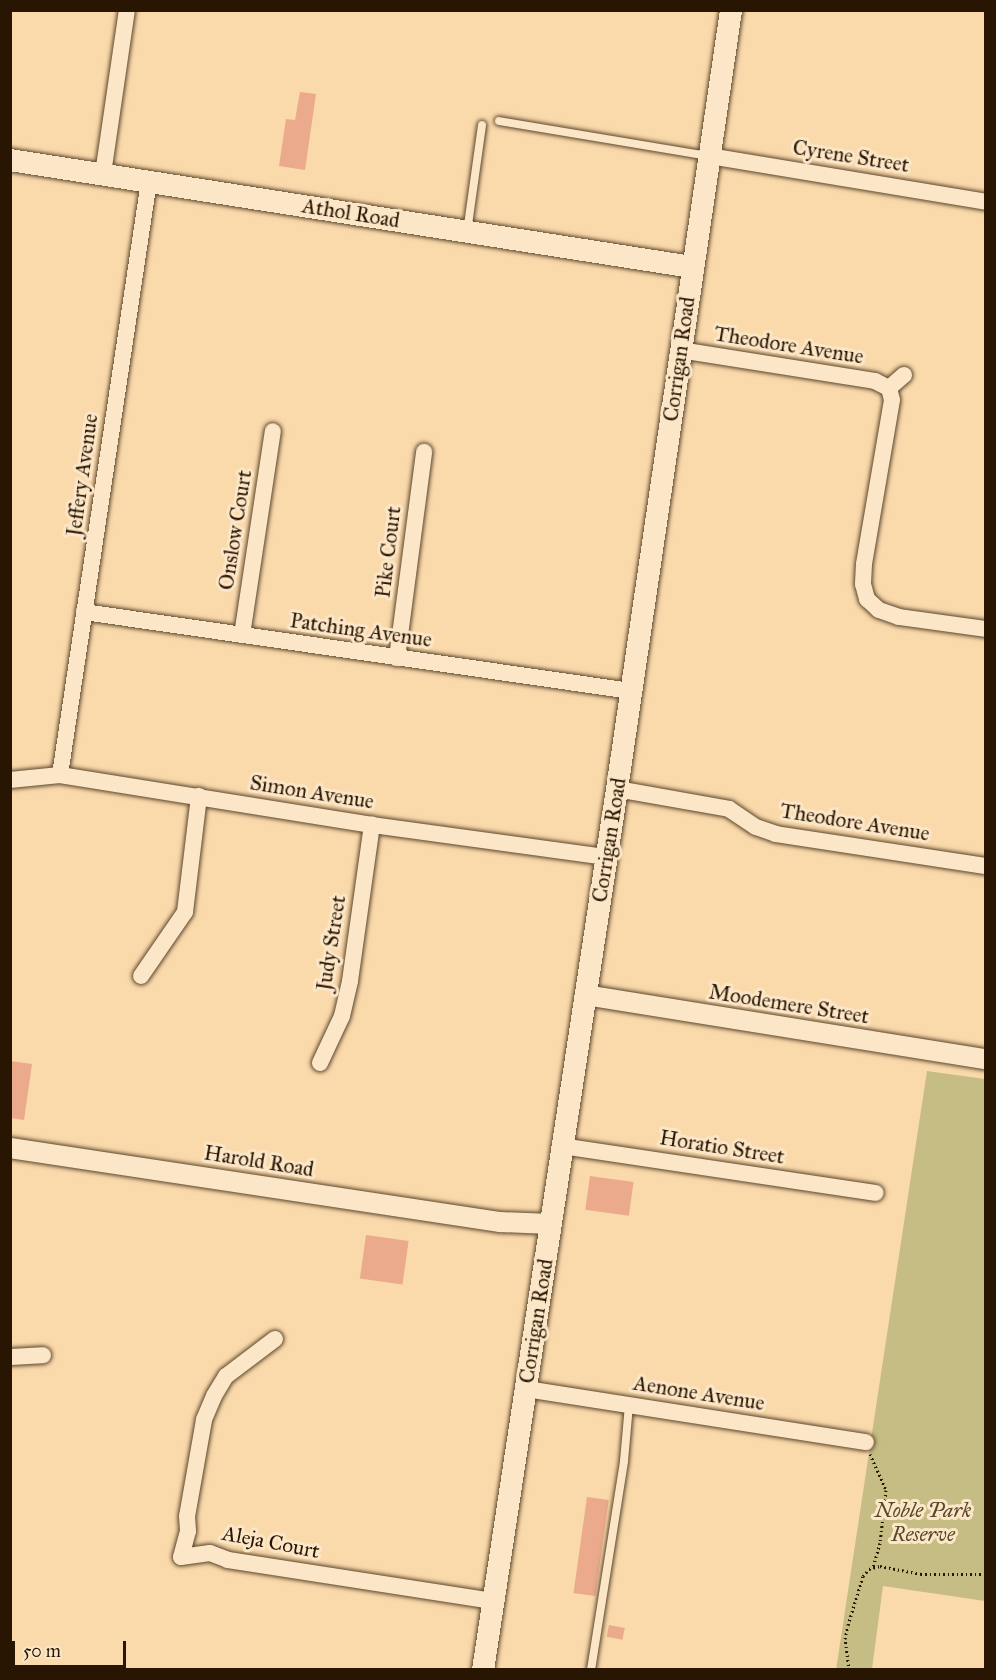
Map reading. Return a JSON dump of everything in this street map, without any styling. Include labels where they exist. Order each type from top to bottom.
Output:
[{"type":"main road","name":"Corrigan Road","points":[[483,1670],[617,789],[731,10]]},
{"type":"main road","name":"Athol Road","points":[[10,160],[692,267]]},
{"type":"street","points":[[104,174],[126,10]]},
{"type":"street","name":"Cyrene Street","points":[[709,156],[963,196],[986,202]]},
{"type":"street","name":"Jeffery Avenue","points":[[60,775],[149,181]]},
{"type":"street","name":"Theodore Avenue","points":[[680,350],[875,381],[889,388]]},
{"type":"street","points":[[904,375],[889,388],[892,400],[862,584],[867,599],[879,610],[899,617],[986,629]]},
{"type":"street","name":"Onslow Court","points":[[242,635],[273,431]]},
{"type":"street","name":"Pike Court","points":[[397,658],[424,452]]},
{"type":"street","name":"Patching Avenue","points":[[84,612],[631,692]]},
{"type":"street","name":"Simon Avenue","points":[[10,780],[60,775],[199,795],[372,825],[606,857]]},
{"type":"street","name":"Theodore Avenue","points":[[617,789],[729,809],[756,827],[776,834],[986,866]]},
{"type":"street","points":[[141,976],[185,912],[199,795]]},
{"type":"street","name":"Judy Street","points":[[320,1063],[342,1016],[350,981],[372,825]]},
{"type":"street","name":"Moodemere Street","points":[[585,995],[986,1059]]},
{"type":"street","name":"Horatio Street","points":[[562,1146],[874,1193]]},
{"type":"street","name":"Harold Road","points":[[10,1148],[550,1230]]},
{"type":"street","name":"Aleja Court","points":[[275,1339],[226,1376],[207,1412],[187,1516],[188,1531],[181,1557],[210,1553],[228,1560],[493,1601]]},
{"type":"street","points":[[10,1358],[44,1354]]},
{"type":"street","name":"Aenone Avenue","points":[[526,1389],[866,1442]]},
{"type":"lane","points":[[499,121],[709,156]]},
{"type":"lane","points":[[467,232],[482,125]]},
{"type":"lane","points":[[591,1670],[624,1461],[629,1405]]},
{"type":"path","points":[[866,1442],[886,1490],[880,1543],[873,1568]]},
{"type":"path","points":[[849,1670],[845,1639],[851,1609],[863,1576],[873,1568],[880,1566],[921,1574],[986,1575]]},
{"type":"green space","name":"Noble Park Reserve","points":[[927,1071],[985,1079],[985,1601],[883,1586],[872,1669],[836,1670]]},
{"type":"building","points":[[300,92],[316,94],[305,170],[279,166],[286,119],[295,120]]},
{"type":"building","points":[[10,1061],[32,1064],[24,1120],[10,1118]]},
{"type":"building","points":[[590,1176],[634,1182],[629,1216],[585,1210]]},
{"type":"building","points":[[366,1235],[409,1241],[402,1285],[360,1279]]},
{"type":"building","points":[[587,1497],[609,1500],[595,1596],[574,1593]]},
{"type":"building","points":[[609,1625],[625,1628],[622,1640],[607,1637]]}]
